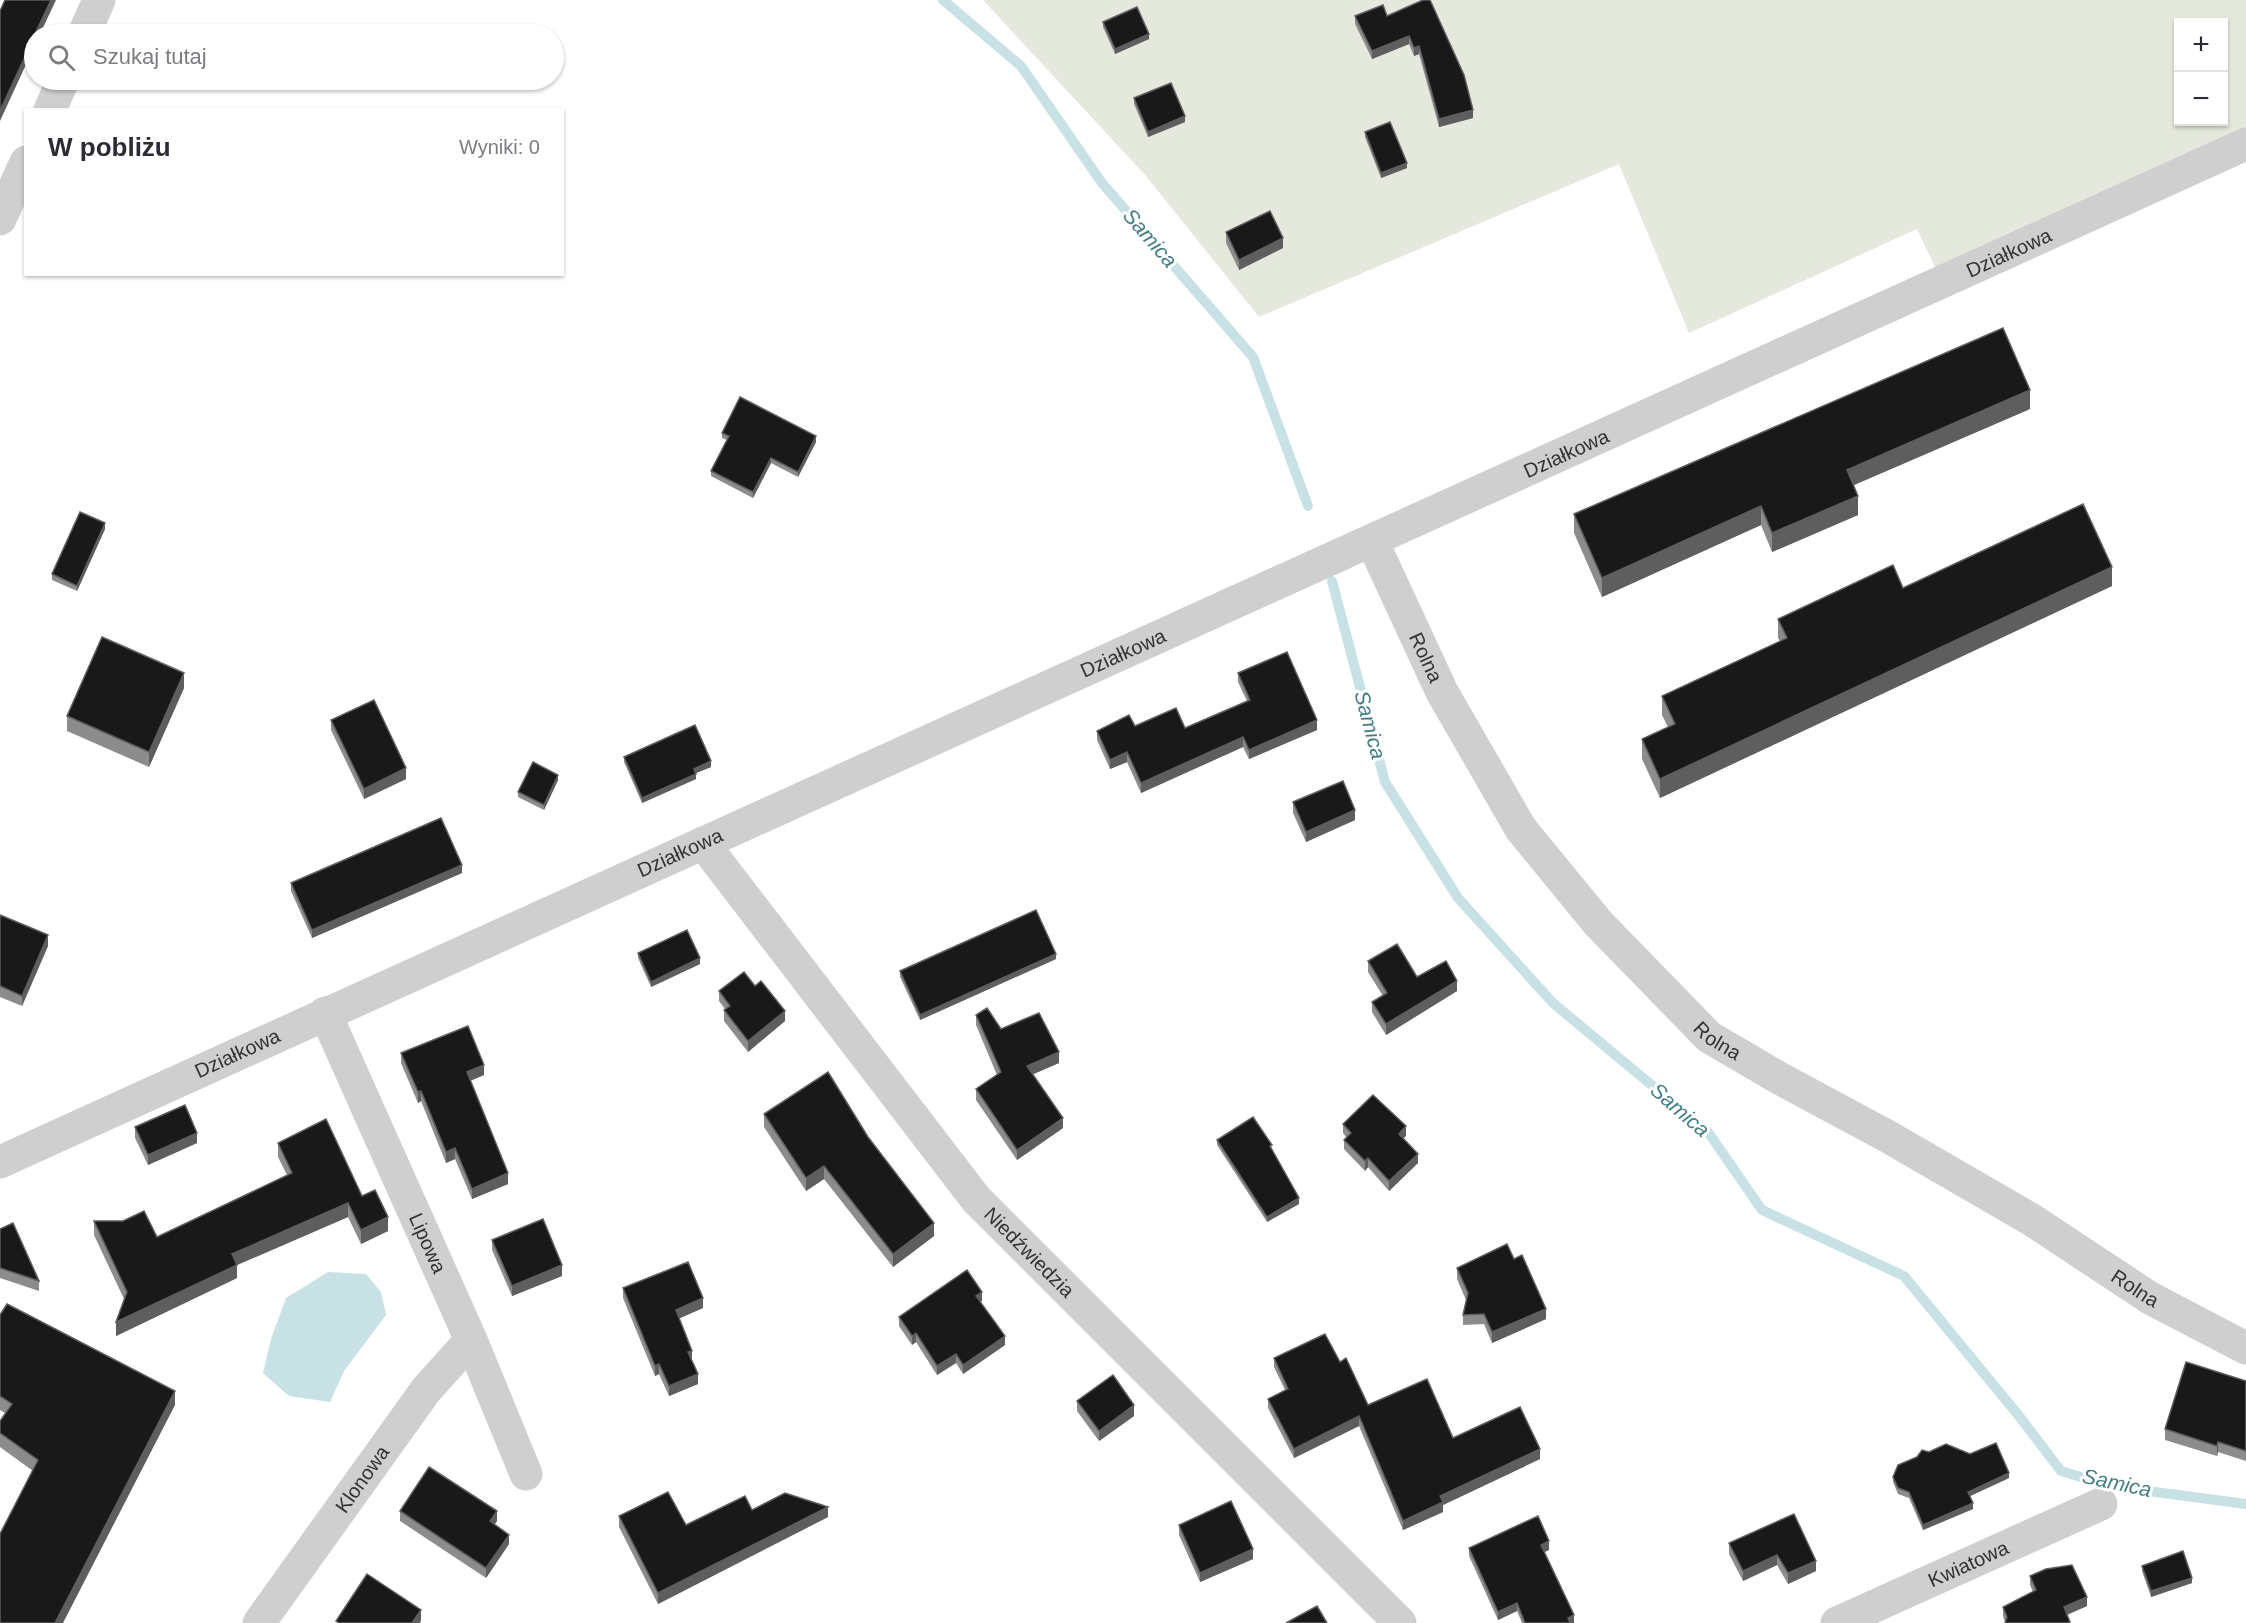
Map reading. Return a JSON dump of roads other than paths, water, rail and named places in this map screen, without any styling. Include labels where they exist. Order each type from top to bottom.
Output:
[{"type":"street","points":[[88,24],[99,0]]},
{"type":"street","points":[[51,108],[59,90]]},
{"type":"street","name":"Działkowa","points":[[0,1162],[325,1012],[1373,543],[2246,144]]},
{"type":"street","points":[[0,219],[24,166]]},
{"type":"street","name":"Rolna","points":[[1373,543],[1442,692],[1521,829],[1598,923],[1709,1037],[2021,1214],[2150,1298],[2246,1348]]},
{"type":"street","name":"Niedźwiedzia","points":[[704,843],[976,1199],[1400,1623]]},
{"type":"street","name":"Lipowa","points":[[325,1012],[471,1340],[526,1474]]},
{"type":"street","name":"Klonowa","points":[[260,1623],[426,1390],[471,1340]]},
{"type":"street","name":"Kwiatowa","points":[[1837,1623],[2101,1504]]},
{"type":"water","points":[[328,1272],[366,1274],[381,1292],[386,1315],[344,1371],[330,1402],[289,1396],[263,1373],[271,1339],[286,1298]]},
{"type":"waterway","name":"Samica","points":[[943,0],[1021,66],[1102,183],[1253,357],[1308,506]]},
{"type":"waterway","name":"Samica","points":[[1332,581],[1385,782],[1458,898],[1553,1003],[1708,1132],[1762,1210],[1904,1276],[2061,1471],[2110,1486],[2246,1504]]}]
